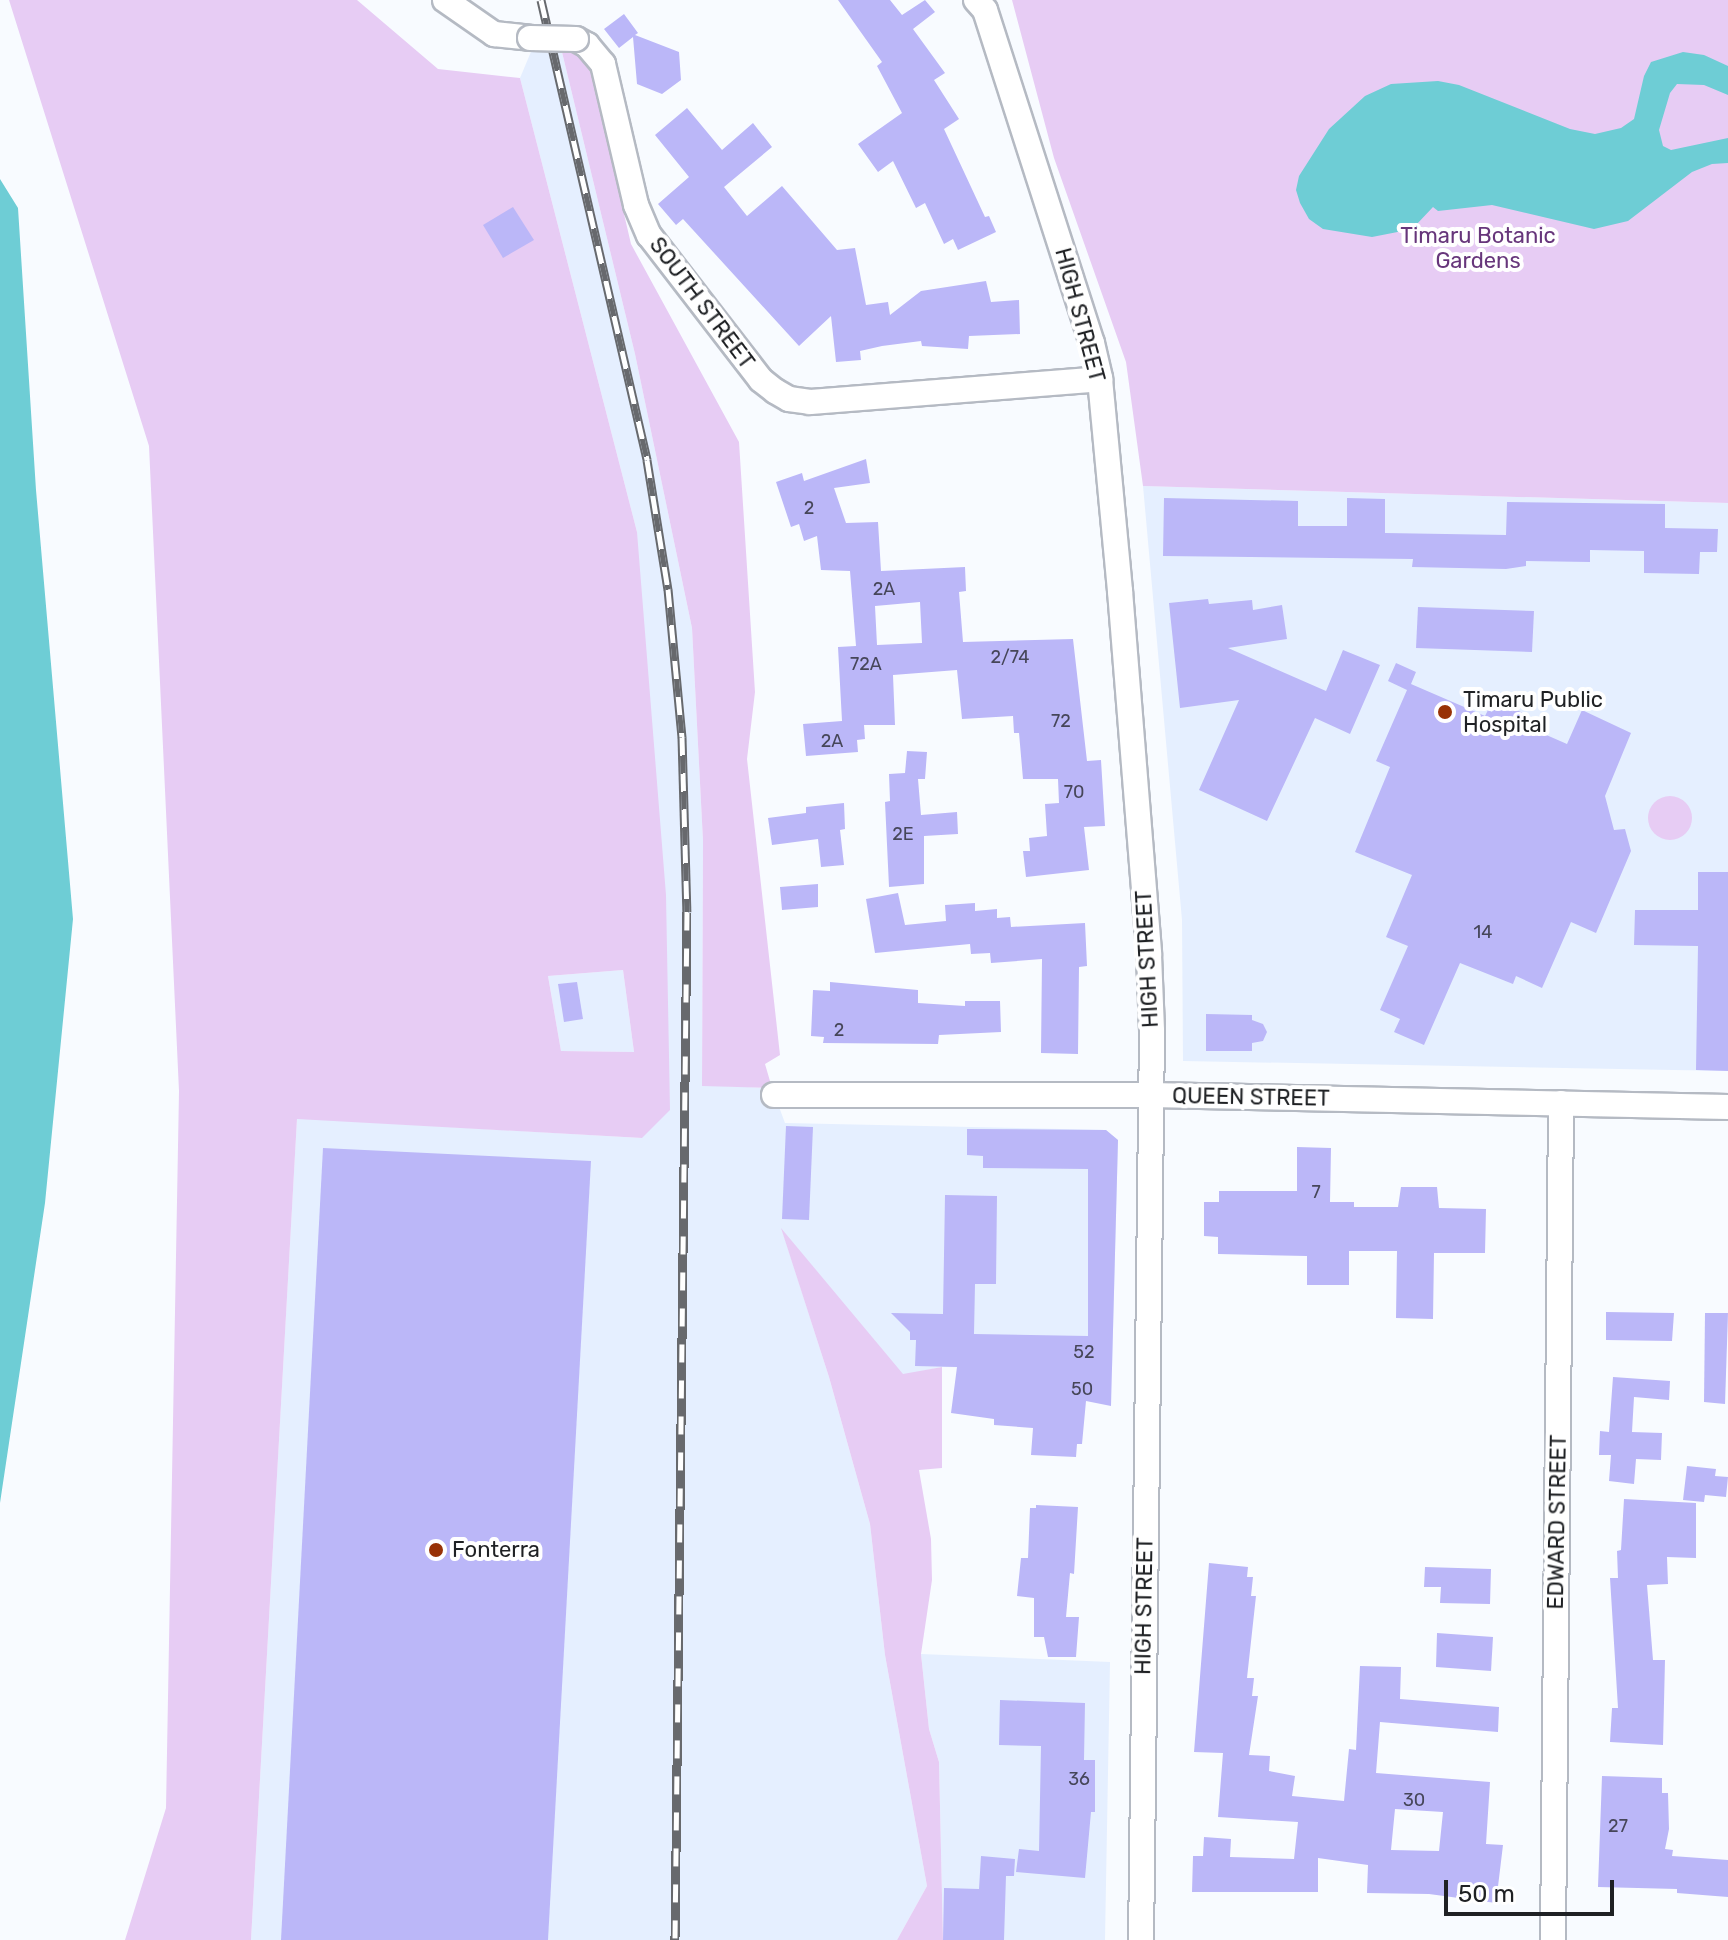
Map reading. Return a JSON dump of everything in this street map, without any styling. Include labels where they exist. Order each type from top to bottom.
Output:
[{"type":"street","name":"SOUTH STREET","points":[[445,0],[494,34],[576,39],[587,45],[603,64],[636,205],[649,235],[761,380],[775,391],[789,399],[810,402],[1100,379]]},
{"type":"street","name":"HIGH STREET","points":[[981,3],[1038,167],[1100,379],[1150,967],[1141,1940]]},
{"type":"street","name":"QUEEN STREET","points":[[774,1095],[1150,1095],[1728,1107]]},
{"type":"street","name":"EDWARD STREET","points":[[1553,1940],[1561,1103]]},
{"type":"shaded area","points":[[533,47],[561,48],[635,354],[692,628],[703,841],[702,1085],[772,1088],[785,1123],[1106,1130],[1118,1140],[1112,1370],[942,1367],[903,1375],[782,1230],[829,1377],[870,1524],[885,1655],[927,1886],[897,1940],[251,1940],[297,1118],[641,1138],[637,532],[520,78]]},
{"type":"shaded area","name":"Timaru Public Hospital","points":[[1143,486],[1728,503],[1728,1071],[1183,1061],[1182,920]]},
{"type":"shaded area","points":[[623,970],[634,1052],[561,1051],[548,976]]},
{"type":"shaded area","points":[[921,1654],[1110,1662],[1105,1940],[943,1940],[939,1762],[929,1729]]},
{"type":"green space","points":[[9,0],[357,0],[438,69],[520,78],[637,532],[666,895],[670,1110],[642,1138],[297,1119],[251,1940],[125,1940],[166,1808],[179,1091],[149,446]],"holes":[[[623,970],[634,1052],[561,1051],[548,976]]]},
{"type":"green space","name":"Timaru Botanic Gardens","points":[[1012,0],[1728,0],[1728,503],[1143,486],[1126,362],[1054,158]]},
{"type":"green space","points":[[561,48],[576,48],[590,68],[631,244],[739,442],[755,692],[747,759],[780,1055],[765,1064],[772,1088],[702,1086],[703,841],[692,628],[635,354]]},
{"type":"green space","points":[[1670,796],[1686,802],[1692,818],[1686,834],[1670,840],[1654,834],[1648,818],[1654,802]]},
{"type":"green space","points":[[781,1228],[903,1374],[942,1367],[942,1468],[919,1470],[931,1539],[932,1580],[921,1654],[929,1729],[939,1762],[943,1940],[897,1940],[927,1886],[885,1655],[870,1524],[829,1377]]},
{"type":"water","points":[[1683,52],[1704,55],[1728,66],[1728,95],[1704,85],[1677,84],[1670,93],[1659,130],[1663,146],[1671,150],[1728,138],[1728,163],[1712,164],[1692,172],[1628,221],[1594,229],[1492,205],[1438,211],[1433,207],[1416,225],[1418,228],[1372,237],[1323,229],[1309,219],[1300,203],[1296,190],[1299,176],[1329,129],[1365,96],[1391,84],[1438,81],[1459,85],[1570,129],[1595,134],[1621,128],[1634,119],[1644,76],[1651,62]]},
{"type":"water","points":[[0,179],[18,208],[36,490],[73,919],[45,1203],[0,1503]]},
{"type":"building","points":[[838,0],[890,0],[902,15],[925,0],[935,12],[913,29],[945,73],[934,80],[959,119],[944,129],[985,217],[989,216],[996,232],[958,250],[953,239],[944,244],[925,203],[916,208],[893,161],[878,172],[858,144],[902,113],[877,66],[882,62]]},
{"type":"building","points":[[624,14],[638,33],[635,35],[679,52],[681,80],[662,94],[637,84],[633,37],[619,48],[604,29]]},
{"type":"building","points":[[687,108],[722,150],[753,123],[772,147],[724,187],[747,216],[782,186],[837,250],[855,248],[866,305],[888,302],[890,315],[921,291],[986,281],[991,302],[1019,300],[1020,334],[969,336],[968,349],[922,346],[921,341],[882,346],[860,351],[861,360],[836,362],[831,316],[799,346],[683,219],[676,225],[658,204],[689,177],[655,135]]},
{"type":"building","points":[[513,207],[534,240],[503,258],[483,225]]},
{"type":"building","points":[[866,459],[870,483],[834,488],[846,523],[878,522],[881,571],[965,567],[966,591],[959,592],[963,642],[1073,639],[1087,761],[1101,760],[1105,826],[1084,827],[1089,870],[1026,877],[1023,851],[1030,851],[1029,838],[1047,836],[1045,804],[1059,803],[1058,779],[1023,779],[1019,733],[1014,733],[1013,716],[962,719],[957,670],[893,675],[895,725],[864,725],[865,739],[857,740],[858,752],[806,756],[803,724],[842,721],[838,647],[856,646],[850,571],[821,570],[817,536],[804,541],[799,524],[791,527],[776,482],[802,473],[804,481]],"holes":[[[920,602],[922,643],[877,645],[875,606]]]},
{"type":"building","points":[[1164,498],[1298,501],[1298,526],[1347,526],[1347,498],[1385,499],[1385,533],[1506,535],[1507,502],[1665,504],[1665,528],[1718,529],[1717,552],[1700,552],[1699,574],[1644,573],[1644,551],[1590,550],[1590,562],[1526,561],[1526,566],[1506,569],[1412,567],[1413,559],[1163,556]]},
{"type":"building","points":[[1208,599],[1209,604],[1252,600],[1253,610],[1282,605],[1287,639],[1228,648],[1326,691],[1343,650],[1380,665],[1350,734],[1315,718],[1267,821],[1199,790],[1239,700],[1180,708],[1169,603]]},
{"type":"building","points":[[1418,607],[1534,611],[1532,652],[1416,648]]},
{"type":"building","points":[[1396,663],[1416,672],[1411,684],[1485,716],[1488,710],[1492,712],[1497,701],[1523,713],[1519,723],[1567,744],[1582,710],[1631,733],[1605,796],[1614,830],[1625,829],[1631,851],[1596,933],[1571,922],[1542,988],[1516,976],[1513,984],[1460,963],[1424,1045],[1394,1032],[1400,1019],[1380,1010],[1408,946],[1386,937],[1412,875],[1355,852],[1390,767],[1376,761],[1407,690],[1388,681]]},
{"type":"building","points":[[907,751],[927,752],[925,779],[918,779],[921,815],[957,812],[958,834],[924,836],[924,884],[889,887],[885,802],[890,801],[889,774],[905,773]]},
{"type":"building","points":[[844,803],[845,829],[840,830],[844,865],[821,867],[818,839],[772,845],[768,818],[806,813],[806,807]]},
{"type":"building","points":[[1698,872],[1728,872],[1728,1071],[1696,1070],[1698,946],[1634,945],[1635,910],[1698,910]]},
{"type":"building","points":[[818,884],[818,907],[782,910],[780,887]]},
{"type":"building","points":[[898,893],[905,925],[946,921],[945,905],[975,903],[975,911],[997,909],[997,918],[1010,917],[1011,927],[1085,923],[1087,966],[1079,967],[1078,1054],[1041,1053],[1042,959],[991,963],[990,953],[971,954],[970,944],[875,953],[866,899]]},
{"type":"building","points":[[577,982],[583,1019],[564,1022],[558,984]]},
{"type":"building","points":[[830,982],[918,990],[918,1003],[965,1006],[965,1001],[1000,1001],[1001,1032],[939,1035],[938,1044],[823,1043],[824,1037],[811,1036],[813,990],[830,991]]},
{"type":"building","points":[[1206,1014],[1252,1015],[1252,1020],[1263,1024],[1267,1032],[1263,1041],[1252,1043],[1252,1051],[1206,1051]]},
{"type":"building","points":[[786,1126],[813,1127],[809,1220],[782,1219]]},
{"type":"building","points":[[967,1129],[1106,1130],[1118,1140],[1111,1406],[1086,1401],[1082,1444],[1077,1444],[1076,1457],[1031,1455],[1033,1428],[994,1425],[994,1419],[951,1413],[957,1367],[915,1366],[916,1340],[910,1340],[910,1332],[891,1313],[943,1314],[945,1195],[997,1196],[996,1284],[975,1284],[974,1334],[1088,1336],[1088,1169],[983,1168],[983,1156],[967,1155]]},
{"type":"building","points":[[1297,1147],[1331,1148],[1330,1202],[1354,1202],[1354,1207],[1398,1207],[1401,1187],[1437,1187],[1439,1208],[1486,1209],[1485,1253],[1434,1253],[1433,1319],[1396,1318],[1397,1251],[1349,1251],[1349,1285],[1307,1285],[1307,1256],[1218,1254],[1218,1237],[1204,1236],[1204,1202],[1219,1202],[1219,1191],[1297,1191]]},
{"type":"building","name":"Fonterra","points":[[323,1148],[591,1161],[548,1940],[281,1940]]},
{"type":"building","points":[[1606,1312],[1674,1313],[1672,1341],[1606,1340]]},
{"type":"building","points":[[1705,1313],[1728,1313],[1725,1404],[1704,1402]]},
{"type":"building","points":[[1613,1377],[1670,1381],[1669,1400],[1634,1397],[1632,1432],[1662,1433],[1661,1460],[1636,1459],[1634,1484],[1609,1481],[1611,1455],[1599,1455],[1600,1431],[1609,1432]]},
{"type":"building","points":[[1687,1466],[1716,1469],[1715,1476],[1728,1477],[1726,1497],[1705,1495],[1704,1502],[1683,1500]]},
{"type":"building","points":[[1624,1499],[1696,1503],[1696,1558],[1667,1557],[1668,1584],[1647,1585],[1653,1660],[1665,1660],[1663,1745],[1610,1742],[1612,1708],[1618,1708],[1610,1578],[1618,1578],[1617,1551],[1621,1550]]},
{"type":"building","points":[[1036,1505],[1078,1507],[1074,1574],[1070,1573],[1066,1617],[1079,1617],[1076,1657],[1048,1657],[1044,1637],[1034,1637],[1034,1598],[1017,1596],[1021,1558],[1028,1558],[1030,1508],[1036,1508]]},
{"type":"building","points":[[1209,1563],[1248,1567],[1247,1577],[1253,1577],[1251,1596],[1256,1596],[1247,1678],[1254,1678],[1252,1696],[1258,1696],[1249,1755],[1270,1756],[1269,1771],[1295,1776],[1292,1796],[1344,1801],[1349,1749],[1356,1750],[1360,1666],[1401,1667],[1400,1699],[1499,1707],[1498,1732],[1380,1722],[1376,1773],[1490,1782],[1486,1844],[1503,1845],[1496,1903],[1429,1894],[1367,1893],[1368,1865],[1318,1858],[1318,1892],[1192,1892],[1193,1856],[1203,1856],[1204,1837],[1231,1839],[1230,1857],[1294,1859],[1298,1822],[1218,1817],[1223,1753],[1194,1752]],"holes":[[[1395,1809],[1443,1812],[1439,1851],[1391,1850]]]},
{"type":"building","points":[[1425,1567],[1491,1569],[1490,1604],[1440,1603],[1441,1587],[1424,1587]]},
{"type":"building","points":[[1437,1633],[1493,1637],[1491,1671],[1436,1667]]},
{"type":"building","points":[[1000,1700],[1085,1703],[1084,1760],[1095,1760],[1095,1812],[1091,1812],[1085,1878],[1016,1872],[1019,1849],[1039,1851],[1041,1746],[999,1745]]},
{"type":"building","points":[[1602,1776],[1662,1778],[1662,1793],[1668,1793],[1669,1829],[1665,1849],[1673,1850],[1672,1856],[1728,1860],[1728,1897],[1677,1893],[1677,1889],[1598,1887]]},
{"type":"building","points":[[981,1856],[1015,1859],[1014,1876],[1006,1876],[1004,1940],[943,1940],[944,1888],[979,1889]]},
{"type":"railway","points":[[541,0],[647,460],[668,589],[682,737],[687,912],[675,1940]]},
{"type":"place","name":"Timaru Public Hospital","points":[[1445,712]]},
{"type":"place","name":"Fonterra","points":[[436,1550]]}]
